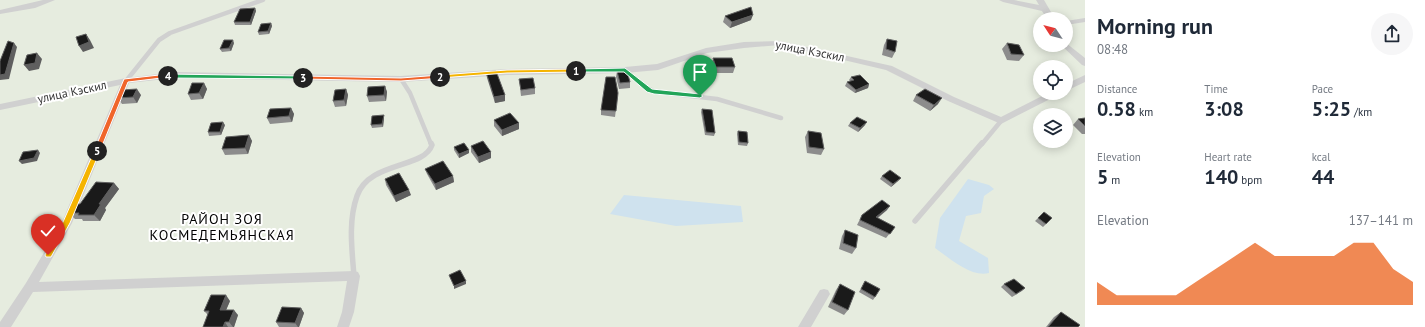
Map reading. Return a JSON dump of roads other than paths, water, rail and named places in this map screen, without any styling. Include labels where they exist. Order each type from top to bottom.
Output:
[{"type":"street","points":[[0,12],[32,6],[51,0]]},
{"type":"street","points":[[1003,0],[1046,9]]},
{"type":"street","points":[[1040,0],[1048,12]]},
{"type":"street","points":[[1073,22],[1085,20]]},
{"type":"street","name":"улица Кэскил","points":[[0,107],[126,81],[174,75],[401,79],[507,72],[625,70],[658,67],[706,51],[744,45],[780,43],[889,68],[951,99],[1000,121]]},
{"type":"street","points":[[1073,52],[1085,63]]},
{"type":"street","points":[[1073,84],[1085,78]]},
{"type":"street","points":[[4,327],[30,287],[67,223],[126,81]]},
{"type":"street","points":[[1000,121],[1041,100]]},
{"type":"street","points":[[30,287],[154,284],[354,276],[348,312],[342,327]]},
{"type":"street","points":[[804,327],[824,294]]},
{"type":"lane","points":[[126,81],[159,40],[170,33],[263,0]]},
{"type":"lane","points":[[625,70],[644,88],[656,92],[717,99],[781,118]]},
{"type":"lane","points":[[354,276],[352,218],[356,198],[361,186],[370,177],[423,156],[430,152],[432,146],[410,93],[401,79]]},
{"type":"lane","points":[[915,221],[1000,121]]},
{"type":"water","points":[[968,179],[989,185],[994,189],[984,196],[981,213],[966,216],[959,241],[988,258],[989,273],[982,274],[967,270],[935,248],[940,218]]},
{"type":"water","points":[[624,195],[741,206],[743,222],[676,226],[610,214]]},
{"type":"district","name":"РАЙОН ЗОЯ КОСМЕДЕМЬЯНСКАЯ","points":[[222,228]]}]
